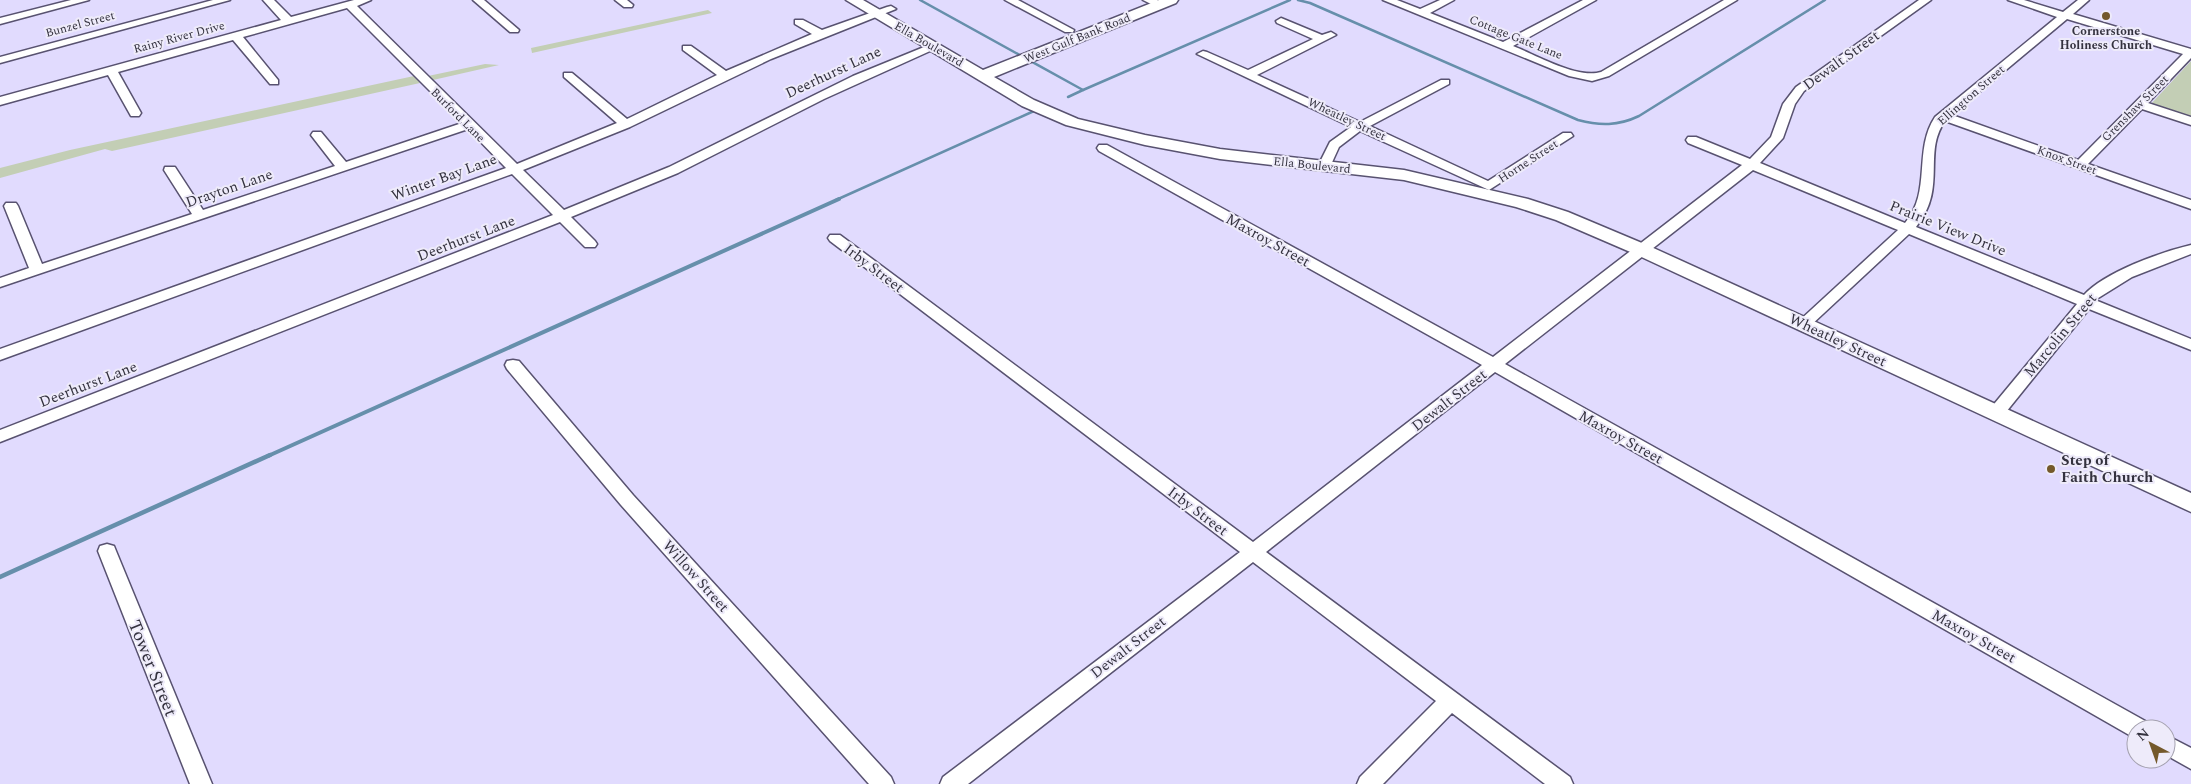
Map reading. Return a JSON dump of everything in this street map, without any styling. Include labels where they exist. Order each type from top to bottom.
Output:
[{"type":"main road","name":"Ella Boulevard","points":[[853,0],[876,7],[891,9],[994,66],[1028,103],[1072,122],[1145,140],[1220,154],[1404,175],[1484,189]]},
{"type":"main road","name":"West Gulf Bank Road","points":[[994,66],[1026,47],[1144,0]]},
{"type":"main road","name":"West Gulf Bank Road","points":[[994,66],[1040,54],[1159,2]]},
{"type":"main road","name":"Ella Boulevard","points":[[876,7],[933,47],[994,66]]},
{"type":"main road","name":"Wheatley Street","points":[[1484,189],[1562,216],[1642,250],[2191,503]]},
{"type":"street","points":[[0,21],[84,0]]},
{"type":"street","name":"Bunzel Street","points":[[0,60],[225,0]]},
{"type":"street","points":[[268,0],[288,22]]},
{"type":"street","name":"Rainy River Drive","points":[[0,101],[366,0]]},
{"type":"street","points":[[478,0],[514,30]]},
{"type":"street","points":[[1010,0],[1069,30]]},
{"type":"street","name":"Cottage Gate Lane","points":[[1388,0],[1582,77],[1600,77],[1732,0]]},
{"type":"street","points":[[1421,13],[1449,0]]},
{"type":"street","points":[[1504,46],[1591,0]]},
{"type":"street","name":"Dewalt Street","points":[[951,784],[1752,164],[1766,152],[1777,138],[1789,104],[1800,90],[1926,0]]},
{"type":"street","points":[[2013,0],[2191,53]]},
{"type":"street","name":"Ellington Street","points":[[1804,324],[1907,228],[1923,208],[1929,193],[1928,148],[1934,128],[1943,116],[2084,0]]},
{"type":"street","name":"Burford Lane","points":[[350,5],[468,125],[590,244]]},
{"type":"street","name":"Winter Bay Lane","points":[[0,354],[514,169],[626,124],[876,7]]},
{"type":"street","points":[[1249,74],[1327,37],[1281,21]]},
{"type":"street","points":[[800,22],[821,34]]},
{"type":"street","points":[[236,36],[274,82]]},
{"type":"street","name":"Deerhurst Lane","points":[[0,436],[562,218],[683,166],[847,82],[933,47]]},
{"type":"street","points":[[687,48],[726,76]]},
{"type":"street","name":"Grenshaw Street","points":[[2080,165],[2191,53]]},
{"type":"street","name":"Wheatley Street","points":[[1203,54],[1361,126],[1484,189]]},
{"type":"street","points":[[111,70],[135,113]]},
{"type":"street","points":[[568,75],[626,124]]},
{"type":"street","points":[[1324,166],[1334,145],[1346,134],[1445,82]]},
{"type":"street","points":[[2139,104],[2191,121]]},
{"type":"street","name":"Knox Street","points":[[1943,116],[2191,205]]},
{"type":"street","name":"Drayton Lane","points":[[0,283],[468,125]]},
{"type":"street","points":[[317,135],[344,167]]},
{"type":"street","name":"Horne Street","points":[[1484,189],[1567,136]]},
{"type":"street","name":"Prairie View Drive","points":[[1692,140],[2191,345]]},
{"type":"street","name":"Maxroy Street","points":[[1103,148],[1494,365],[2126,722]]},
{"type":"street","points":[[170,170],[200,215]]},
{"type":"street","points":[[11,206],[37,270]]},
{"type":"street","name":"Irby Street","points":[[835,238],[1562,784]]},
{"type":"street","name":"Marcolin Street","points":[[1996,413],[2086,302],[2106,284],[2130,271],[2191,249]]},
{"type":"street","name":"Willow Street","points":[[513,365],[627,500],[883,784]]},
{"type":"street","name":"Tower Street","points":[[107,551],[201,784]]},
{"type":"street","points":[[1368,784],[1451,700]]},
{"type":"street","points":[[2176,750],[2191,759]]},
{"type":"green space","points":[[708,10],[712,13],[532,53],[531,48]]},
{"type":"green space","points":[[2191,61],[2191,120],[2149,106]]},
{"type":"green space","points":[[485,64],[499,65],[433,80],[428,76]]},
{"type":"green space","points":[[414,76],[420,83],[112,151],[105,149],[0,178],[0,168],[70,150]]},
{"type":"waterway","points":[[920,0],[1083,90]]},
{"type":"waterway","points":[[1083,90],[1290,0]]},
{"type":"waterway","points":[[1298,0],[1310,3],[1578,120],[1601,124],[1624,122],[1639,116],[1825,0]]},
{"type":"waterway","points":[[1068,97],[1083,90]]},
{"type":"waterway","points":[[836,200],[1034,111]]},
{"type":"waterway","points":[[268,456],[839,199]]},
{"type":"waterway","points":[[0,577],[270,455]]},
{"type":"place","name":"Cornerstone Holiness Church","points":[[2106,16]]},
{"type":"place","name":"Step of Faith Church","points":[[2051,469]]}]
